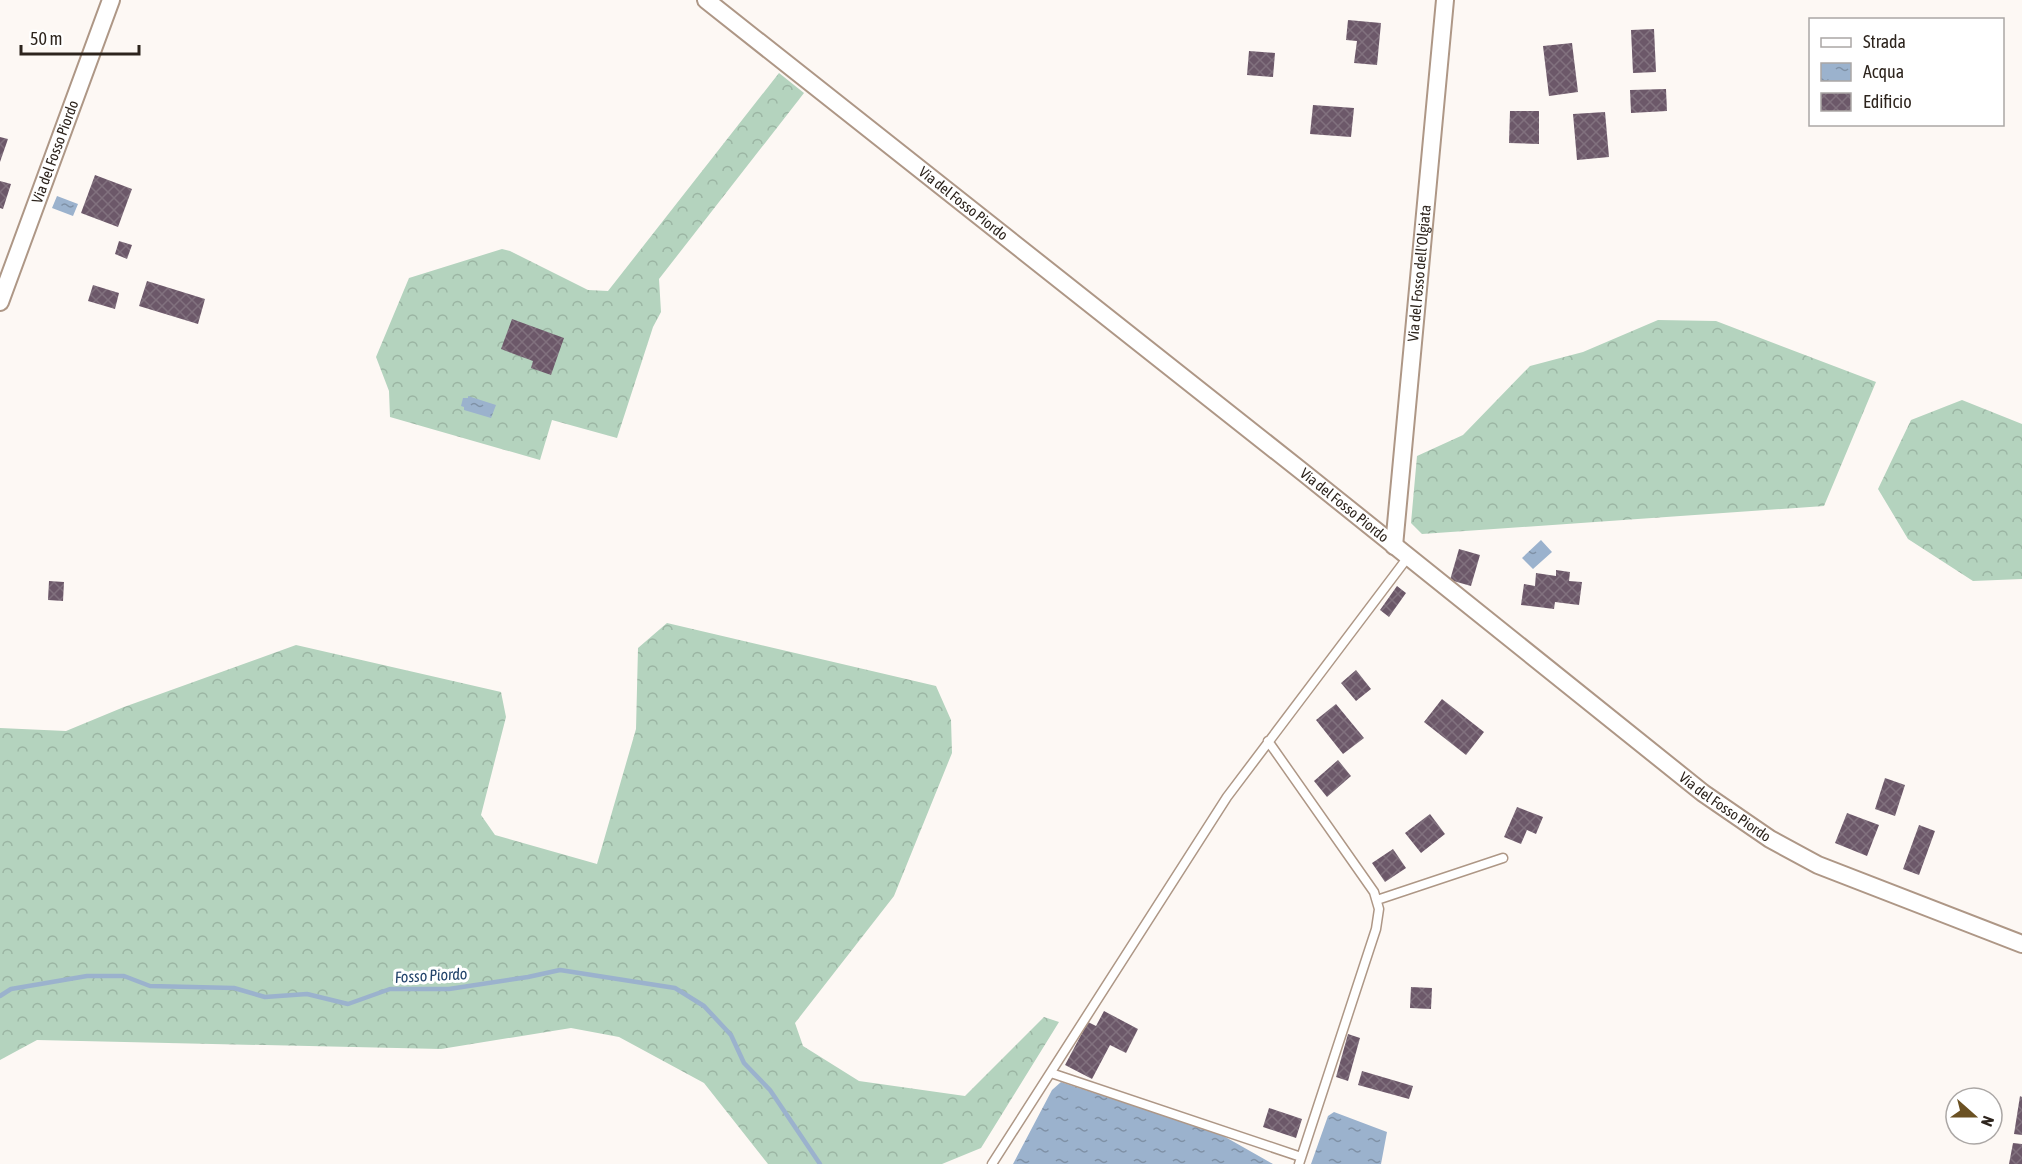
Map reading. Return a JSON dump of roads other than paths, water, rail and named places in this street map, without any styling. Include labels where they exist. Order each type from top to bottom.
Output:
[{"type":"street","name":"Via del Fosso Piordo","points":[[0,302],[111,0]]},
{"type":"street","name":"Via del Fosso Piordo","points":[[706,0],[1703,793],[1770,838],[1818,865],[2022,944]]},
{"type":"street","name":"Via del Fosso dell'Olgiata","points":[[1394,546],[1445,0]]},
{"type":"lane","points":[[992,1164],[1227,797],[1408,557]]},
{"type":"lane","points":[[1051,1073],[1300,1160],[1376,929],[1377,900],[1374,891],[1268,741]]},
{"type":"lane","points":[[1377,900],[1503,858]]},
{"type":"water","points":[[57,196],[78,204],[73,216],[52,208]]},
{"type":"water","points":[[468,396],[496,405],[491,418],[464,410],[461,406],[463,398],[468,398]]},
{"type":"water","points":[[1541,540],[1552,552],[1533,569],[1522,558]]},
{"type":"water","points":[[1061,1082],[1220,1134],[1273,1164],[1013,1164],[1052,1090]]},
{"type":"water","points":[[1334,1112],[1387,1132],[1381,1164],[1311,1164],[1328,1116]]},
{"type":"waterway","name":"Fosso Piordo","points":[[0,996],[11,989],[87,976],[124,976],[150,986],[234,988],[265,997],[307,994],[348,1004],[390,989],[449,989],[560,970],[675,988],[704,1006],[731,1035],[744,1063],[770,1090],[820,1164]]}]
